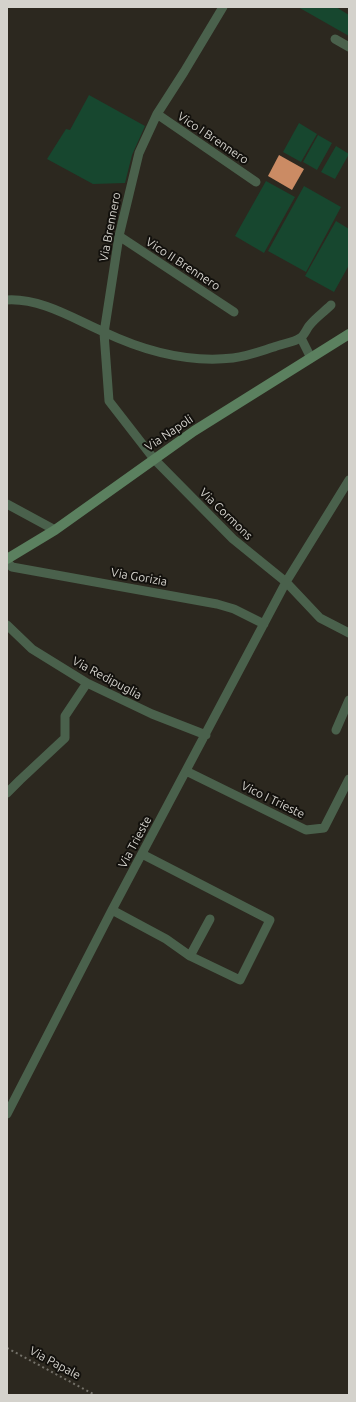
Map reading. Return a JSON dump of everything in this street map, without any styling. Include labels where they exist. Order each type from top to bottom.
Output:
[{"type":"street","name":"Via Brennero","points":[[154,459],[109,401],[104,333],[119,236],[138,152],[157,114],[223,7]]},
{"type":"street","points":[[335,39],[349,47]]},
{"type":"street","name":"Vico I Brennero","points":[[157,114],[256,182]]},
{"type":"street","name":"Vico II Brennero","points":[[119,236],[234,312]]},
{"type":"street","points":[[7,300],[16,299],[35,303],[64,313],[104,333],[144,348],[172,356],[201,359],[233,358],[252,354],[301,338],[310,325],[331,304]]},
{"type":"street","name":"Via Napoli","points":[[7,561],[54,530],[194,431],[349,334]]},
{"type":"street","points":[[301,338],[311,358]]},
{"type":"street","name":"Via Cormons","points":[[154,459],[233,539],[286,582],[320,618],[349,634]]},
{"type":"street","name":"Via Trieste","points":[[7,1114],[112,910],[286,582],[349,480]]},
{"type":"street","points":[[7,504],[54,530]]},
{"type":"street","name":"Via Gorizia","points":[[7,561],[12,567],[217,604],[234,609],[264,624]]},
{"type":"street","name":"Via Redipuglia","points":[[7,625],[32,649],[87,683],[152,714],[206,734]]},
{"type":"street","points":[[7,793],[64,738],[65,716],[87,683]]},
{"type":"street","points":[[336,730],[349,700]]},
{"type":"street","name":"Vico I Trieste","points":[[186,771],[306,830],[324,828],[349,779]]},
{"type":"street","points":[[112,910],[166,939],[190,956],[240,980],[270,920],[142,854]]},
{"type":"street","points":[[190,956],[210,919]]},
{"type":"path","name":"Via Papale","points":[[7,1348],[95,1395]]},
{"type":"green space","points":[[298,7],[336,7],[349,15],[349,36]]},
{"type":"green space","points":[[89,95],[145,126],[132,155],[125,183],[93,184],[47,159],[66,129],[70,130]]},
{"type":"green space","points":[[299,123],[317,134],[301,162],[283,152]]},
{"type":"green space","points":[[318,135],[332,143],[317,170],[303,162]]},
{"type":"green space","points":[[336,146],[349,154],[335,179],[321,172]]},
{"type":"green space","points":[[266,181],[295,197],[264,253],[235,236]]},
{"type":"green space","points":[[304,186],[341,207],[306,272],[268,251]]},
{"type":"green space","points":[[336,221],[349,229],[349,265],[334,292],[305,276]]},
{"type":"building","points":[[279,155],[304,169],[292,190],[268,176]]}]
